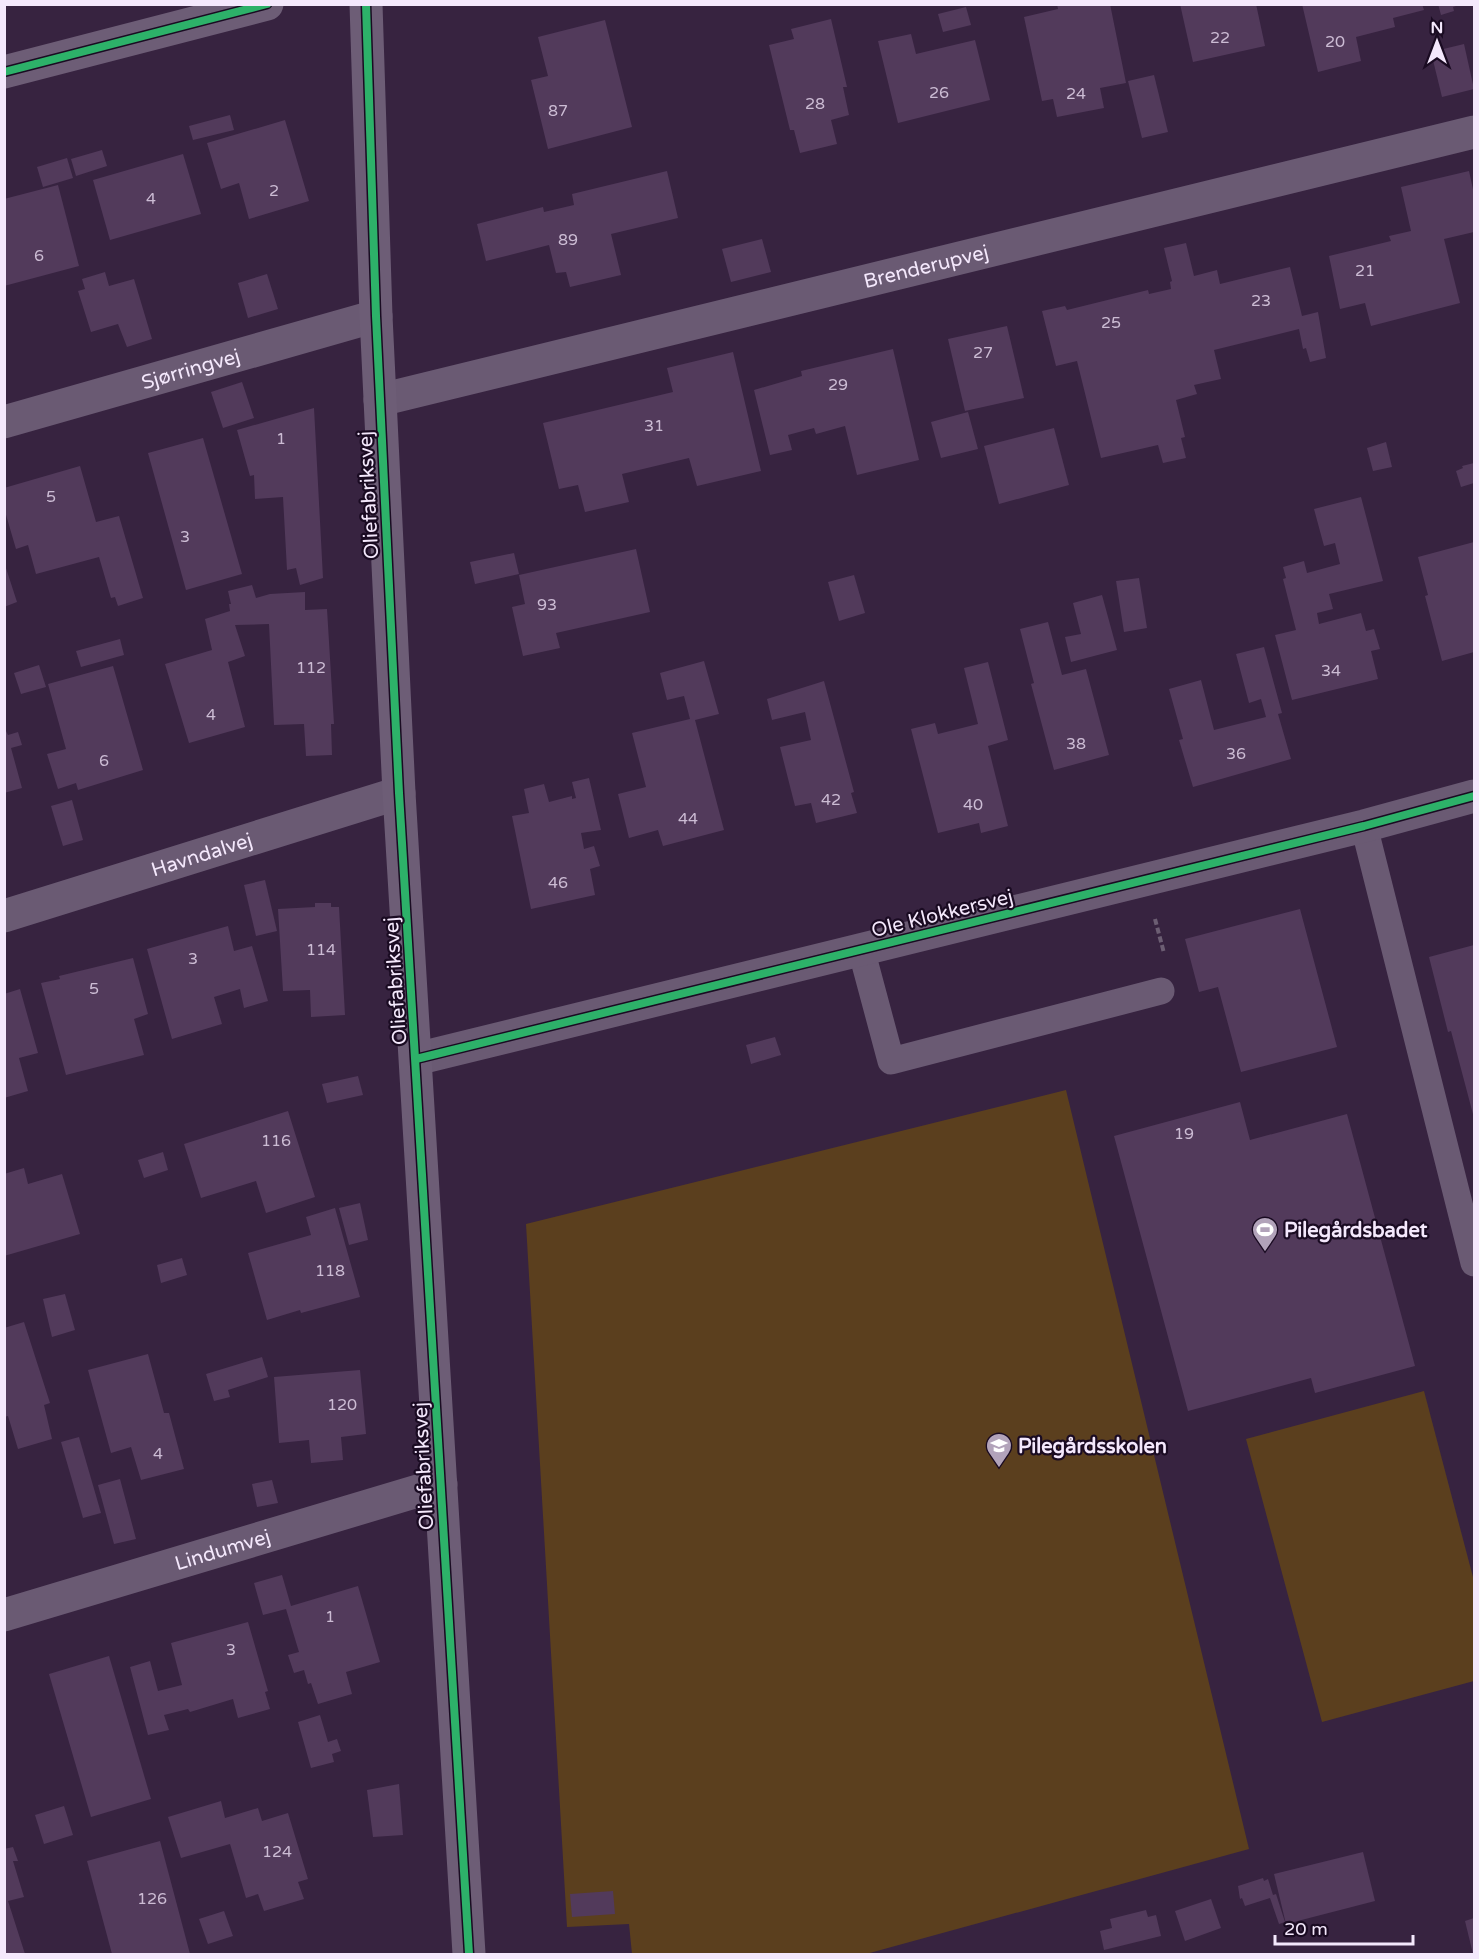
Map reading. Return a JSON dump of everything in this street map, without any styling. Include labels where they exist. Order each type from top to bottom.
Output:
[{"type":"street","points":[[4,72],[267,4]]},
{"type":"street","name":"Oliefabriksvej","points":[[366,4],[376,316],[399,793],[469,1954]]},
{"type":"street","name":"Brenderupvej","points":[[380,400],[1474,132]]},
{"type":"street","name":"Sjørringvej","points":[[4,422],[376,316]]},
{"type":"street","name":"Havndalvej","points":[[4,915],[399,793]]},
{"type":"street","name":"Ole Klokkersvej","points":[[416,1059],[1364,826],[1474,796]]},
{"type":"street","name":"Lindumvej","points":[[4,1616],[441,1484]]},
{"type":"lane","points":[[1364,826],[1474,1263]]},
{"type":"lane","points":[[861,949],[891,1061],[1161,991]]},
{"type":"path","points":[[1145,879],[1173,988],[1161,991]]},
{"type":"shaded area","points":[[1066,1090],[1249,1849],[866,1954],[632,1954],[629,1924],[567,1927],[526,1224]]},
{"type":"shaded area","points":[[1424,1391],[1474,1581],[1474,1681],[1322,1722],[1246,1439]]},
{"type":"building","points":[[1057,4],[1110,4],[1126,83],[1100,88],[1104,108],[1057,117],[1053,99],[1042,101],[1024,17],[1058,9]]},
{"type":"building","points":[[1180,4],[1256,4],[1265,46],[1193,62]]},
{"type":"building","points":[[1302,4],[1422,4],[1424,10],[1393,18],[1395,27],[1356,37],[1361,61],[1318,72]]},
{"type":"building","points":[[1438,4],[1459,5],[1453,7],[1454,11],[1441,15]]},
{"type":"building","points":[[966,7],[971,25],[943,32],[938,14]]},
{"type":"building","points":[[831,19],[847,87],[843,87],[849,115],[831,120],[837,144],[800,153],[794,130],[790,130],[769,45],[794,39],[791,29]]},
{"type":"building","points":[[605,20],[632,127],[548,149],[531,80],[548,76],[538,37]]},
{"type":"building","points":[[911,34],[916,54],[975,40],[990,100],[898,123],[878,41]]},
{"type":"building","points":[[1464,44],[1474,89],[1442,97],[1431,52]]},
{"type":"building","points":[[1154,75],[1168,132],[1142,138],[1128,81]]},
{"type":"building","points":[[230,115],[234,130],[193,140],[189,126]]},
{"type":"building","points":[[285,120],[309,201],[249,219],[239,183],[221,189],[207,143]]},
{"type":"building","points":[[102,150],[107,166],[76,176],[71,159]]},
{"type":"building","points":[[183,154],[201,214],[110,240],[93,180]]},
{"type":"building","points":[[67,158],[73,178],[43,187],[37,167]]},
{"type":"building","points":[[667,171],[678,218],[611,234],[621,275],[570,287],[566,272],[556,273],[549,245],[486,261],[477,224],[543,207],[544,212],[574,205],[572,194]]},
{"type":"building","points":[[1469,171],[1474,194],[1474,232],[1444,239],[1460,303],[1371,326],[1365,303],[1340,309],[1329,256],[1391,241],[1389,236],[1411,231],[1401,187]]},
{"type":"building","points":[[58,185],[79,266],[4,286],[4,199]]},
{"type":"building","points":[[762,239],[771,272],[731,282],[722,249]]},
{"type":"building","points":[[1186,243],[1194,276],[1217,270],[1220,284],[1290,267],[1302,316],[1318,312],[1326,358],[1310,362],[1306,348],[1303,349],[1299,329],[1214,350],[1221,379],[1194,385],[1197,394],[1176,400],[1185,437],[1181,438],[1186,458],[1163,463],[1158,445],[1101,458],[1077,361],[1056,366],[1042,311],[1065,306],[1067,310],[1148,290],[1149,294],[1171,289],[1170,282],[1172,281],[1164,248]]},
{"type":"building","points":[[105,272],[109,286],[134,279],[152,339],[127,347],[118,324],[91,332],[78,291],[85,289],[82,279]]},
{"type":"building","points":[[267,274],[278,309],[248,318],[238,283]]},
{"type":"building","points":[[1007,326],[1024,398],[965,411],[948,339]]},
{"type":"building","points":[[893,349],[919,460],[857,475],[845,426],[816,434],[814,428],[788,435],[792,450],[770,455],[754,390],[802,376],[801,371]]},
{"type":"building","points":[[733,352],[761,471],[697,486],[689,458],[622,474],[629,502],[585,512],[578,485],[559,489],[543,423],[673,392],[667,368]]},
{"type":"building","points":[[242,382],[254,418],[223,428],[211,392]]},
{"type":"building","points":[[314,408],[323,578],[300,585],[296,568],[287,570],[283,497],[255,499],[254,475],[250,476],[237,430]]},
{"type":"building","points":[[968,412],[978,449],[941,458],[931,422]]},
{"type":"building","points":[[1054,428],[1069,485],[999,504],[984,446]]},
{"type":"building","points":[[203,438],[242,574],[186,590],[148,453]]},
{"type":"building","points":[[1386,442],[1392,467],[1373,471],[1367,448]]},
{"type":"building","points":[[1474,463],[1474,483],[1461,487],[1456,471],[1463,468],[1462,466]]},
{"type":"building","points":[[80,466],[96,522],[119,516],[143,598],[118,606],[115,597],[111,598],[99,557],[36,574],[28,545],[16,549],[4,508],[4,488]]},
{"type":"building","points":[[1361,497],[1383,581],[1329,594],[1333,609],[1317,613],[1319,624],[1361,613],[1366,631],[1374,629],[1380,649],[1371,651],[1378,679],[1292,700],[1275,635],[1296,630],[1283,579],[1286,578],[1283,567],[1304,561],[1307,573],[1340,564],[1335,543],[1324,546],[1314,509]]},
{"type":"building","points":[[1474,542],[1474,652],[1442,661],[1425,596],[1428,595],[1418,557]]},
{"type":"building","points":[[636,549],[650,612],[556,633],[560,648],[523,656],[512,607],[525,604],[519,575]]},
{"type":"building","points":[[514,553],[519,574],[475,584],[470,562]]},
{"type":"building","points":[[4,562],[17,602],[4,607]]},
{"type":"building","points":[[854,575],[865,613],[839,621],[828,582]]},
{"type":"building","points":[[1139,578],[1147,628],[1124,632],[1116,581]]},
{"type":"building","points":[[252,585],[256,598],[270,594],[305,592],[305,610],[327,609],[334,724],[331,724],[332,755],[306,756],[304,724],[274,725],[269,624],[235,625],[245,656],[228,662],[245,727],[189,743],[165,664],[212,650],[205,619],[230,611],[228,591]]},
{"type":"building","points":[[1102,595],[1117,650],[1071,662],[1065,637],[1081,634],[1073,603]]},
{"type":"building","points":[[1048,622],[1062,675],[1086,669],[1109,755],[1054,770],[1031,684],[1034,683],[1020,629]]},
{"type":"building","points":[[120,639],[124,655],[81,667],[76,651]]},
{"type":"building","points":[[1264,647],[1282,713],[1278,714],[1291,759],[1193,787],[1179,740],[1183,739],[1169,689],[1201,680],[1214,730],[1266,717],[1261,699],[1249,703],[1236,654]]},
{"type":"building","points":[[704,661],[719,714],[695,720],[724,830],[663,846],[658,830],[629,838],[618,794],[646,787],[632,733],[690,719],[684,696],[667,700],[660,673]]},
{"type":"building","points":[[988,662],[1008,740],[988,746],[1008,826],[981,833],[979,823],[938,833],[911,729],[935,723],[938,734],[978,724],[964,668]]},
{"type":"building","points":[[39,665],[46,687],[21,694],[14,673]]},
{"type":"building","points":[[113,666],[143,770],[78,790],[76,783],[58,789],[47,754],[66,749],[48,684]]},
{"type":"building","points":[[824,681],[854,792],[851,793],[857,813],[816,823],[811,803],[795,806],[780,747],[811,740],[805,712],[772,720],[767,699]]},
{"type":"building","points":[[4,727],[8,735],[18,732],[22,745],[11,748],[22,788],[4,793]]},
{"type":"building","points":[[589,778],[601,830],[581,833],[584,849],[594,846],[600,866],[590,869],[595,895],[531,909],[512,816],[529,813],[524,789],[544,784],[549,802],[572,796],[572,799],[576,798],[572,782]]},
{"type":"building","points":[[72,800],[83,840],[63,846],[51,806]]},
{"type":"building","points":[[265,880],[277,931],[256,936],[244,885]]},
{"type":"building","points":[[315,903],[331,903],[331,907],[339,907],[345,1015],[311,1017],[310,990],[283,991],[278,909],[315,907]]},
{"type":"building","points":[[1300,909],[1337,1047],[1241,1072],[1218,987],[1199,992],[1185,939]]},
{"type":"building","points":[[228,926],[234,951],[252,946],[268,1001],[244,1008],[240,989],[214,997],[222,1024],[172,1039],[147,949]]},
{"type":"building","points":[[1474,945],[1474,1118],[1451,1031],[1448,1032],[1429,957]]},
{"type":"building","points":[[133,958],[148,1014],[134,1019],[144,1055],[66,1075],[41,983],[60,979],[59,976]]},
{"type":"building","points":[[20,989],[38,1053],[19,1058],[28,1091],[4,1098],[4,994]]},
{"type":"building","points":[[775,1037],[781,1055],[751,1064],[746,1045]]},
{"type":"building","points":[[358,1076],[363,1095],[327,1103],[322,1084]]},
{"type":"building","name":"Pilegårdsbadet","points":[[1240,1102],[1250,1140],[1347,1114],[1415,1366],[1315,1393],[1311,1378],[1188,1411],[1114,1136]]},
{"type":"building","points":[[288,1111],[315,1197],[266,1213],[256,1181],[201,1198],[184,1144]]},
{"type":"building","points":[[163,1152],[168,1170],[144,1178],[138,1160]]},
{"type":"building","points":[[24,1168],[28,1184],[62,1174],[80,1234],[4,1256],[4,1174]]},
{"type":"building","points":[[360,1203],[368,1240],[349,1245],[339,1208]]},
{"type":"building","points":[[335,1208],[360,1297],[267,1320],[248,1253],[311,1235],[306,1217]]},
{"type":"building","points":[[182,1258],[187,1275],[161,1283],[157,1265]]},
{"type":"building","points":[[65,1294],[75,1330],[52,1337],[43,1299]]},
{"type":"building","points":[[24,1322],[50,1403],[44,1405],[52,1439],[18,1449],[8,1416],[4,1417],[4,1328]]},
{"type":"building","points":[[148,1354],[164,1413],[169,1413],[184,1469],[141,1480],[131,1447],[111,1453],[88,1370]]},
{"type":"building","points":[[262,1357],[268,1377],[228,1390],[230,1397],[214,1401],[206,1374]]},
{"type":"building","points":[[360,1370],[366,1434],[341,1437],[343,1460],[311,1463],[309,1440],[279,1443],[274,1377]]},
{"type":"building","points":[[79,1437],[101,1513],[83,1518],[61,1442]]},
{"type":"building","points":[[120,1479],[136,1539],[114,1544],[98,1485]]},
{"type":"building","points":[[272,1480],[278,1503],[257,1507],[252,1484]]},
{"type":"building","points":[[282,1575],[291,1606],[358,1586],[380,1662],[346,1672],[352,1694],[318,1704],[304,1670],[294,1673],[288,1655],[299,1652],[286,1609],[263,1615],[254,1583]]},
{"type":"building","points":[[248,1622],[268,1691],[265,1692],[270,1709],[238,1718],[233,1699],[190,1712],[188,1709],[164,1715],[169,1730],[148,1735],[130,1667],[150,1661],[158,1691],[182,1685],[171,1643]]},
{"type":"building","points":[[109,1656],[151,1799],[91,1817],[49,1674]]},
{"type":"building","points":[[320,1715],[328,1742],[337,1739],[341,1751],[332,1754],[334,1762],[311,1768],[298,1722]]},
{"type":"building","points":[[399,1784],[403,1835],[373,1837],[367,1790]]},
{"type":"building","points":[[221,1801],[225,1818],[258,1808],[262,1821],[288,1813],[308,1879],[298,1882],[304,1899],[264,1911],[258,1894],[246,1898],[230,1844],[181,1858],[168,1817]]},
{"type":"building","points":[[64,1806],[73,1835],[44,1844],[35,1815]]},
{"type":"building","points":[[160,1841],[190,1954],[112,1954],[87,1861]]},
{"type":"building","points":[[13,1847],[18,1861],[13,1861],[24,1897],[8,1901],[25,1954],[4,1954],[4,1849]]},
{"type":"building","points":[[1363,1852],[1375,1901],[1286,1924],[1274,1874]]},
{"type":"building","points":[[1263,1878],[1264,1881],[1268,1879],[1273,1895],[1276,1894],[1285,1922],[1279,1924],[1270,1898],[1245,1906],[1242,1898],[1240,1899],[1238,1886]]},
{"type":"building","points":[[613,1891],[615,1914],[572,1917],[570,1894]]},
{"type":"building","points":[[1211,1899],[1221,1928],[1185,1941],[1175,1911]]},
{"type":"building","points":[[1146,1910],[1148,1917],[1156,1915],[1161,1936],[1104,1950],[1100,1931],[1112,1928],[1110,1919]]},
{"type":"building","points":[[224,1911],[233,1936],[208,1944],[199,1919]]},
{"type":"building","points":[[1474,1918],[1474,1954],[1473,1954],[1465,1921]]},
{"type":"cycle path","points":[[4,72],[267,4]]},
{"type":"cycle path","points":[[366,4],[376,316],[399,793],[469,1954]]},
{"type":"cycle path","points":[[416,1059],[1364,826],[1474,796]]},
{"type":"place","name":"Pilegårdsbadet","points":[[1265,1253]]},
{"type":"place","name":"Pilegårdsskolen","points":[[999,1469]]}]
